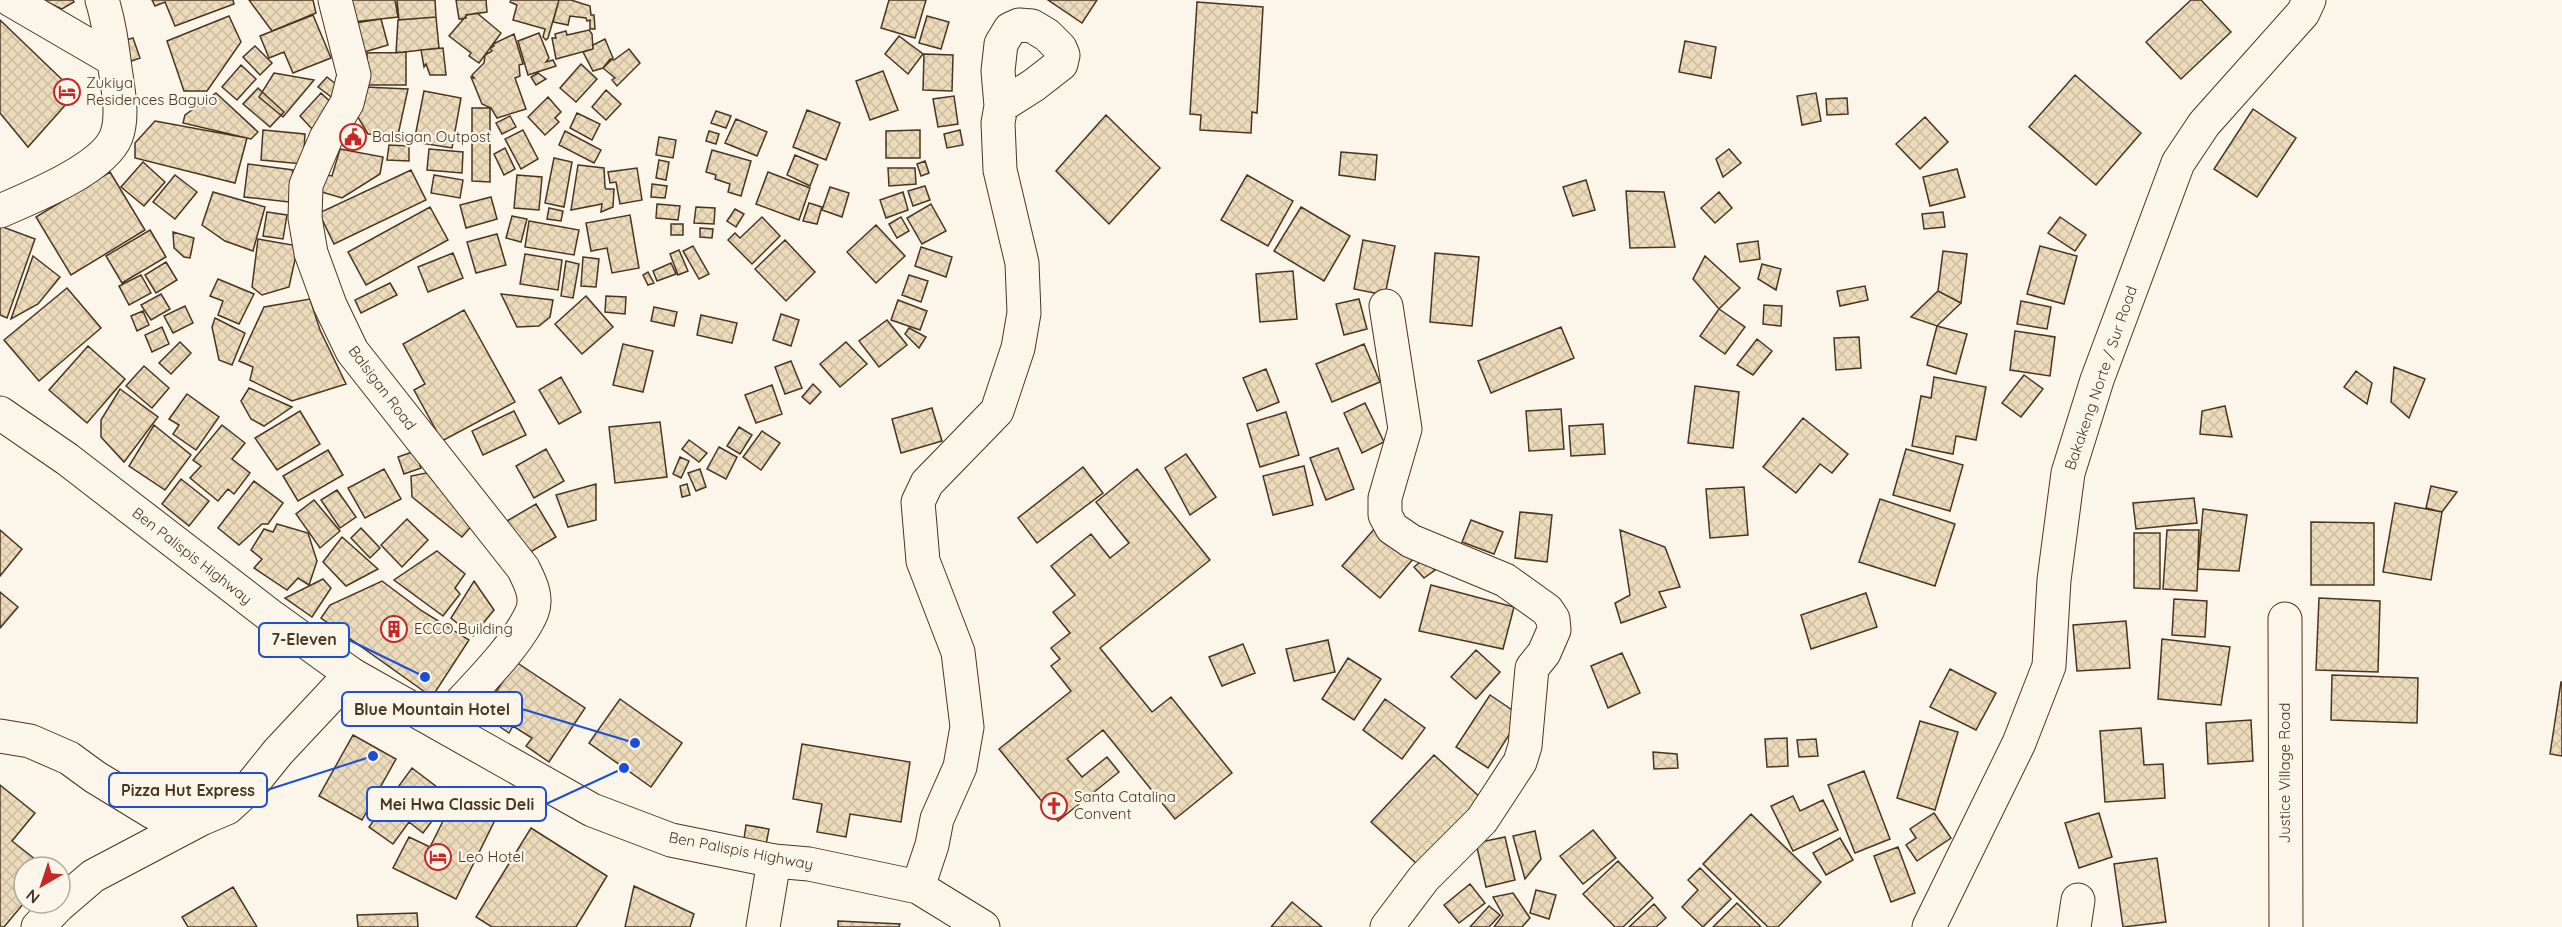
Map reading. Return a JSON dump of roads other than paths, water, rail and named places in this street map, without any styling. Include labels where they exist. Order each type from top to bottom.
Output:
[{"type":"street","points":[[11,0],[114,60]]},
{"type":"street","points":[[0,211],[74,175],[103,154],[116,138],[120,104],[108,19],[102,0]]},
{"type":"street","name":"Balsigan Road","points":[[335,0],[354,75],[347,103],[326,138],[306,185],[305,218],[311,253],[330,305],[352,351],[523,568],[533,589],[532,611],[511,645],[441,724]]},
{"type":"street","name":"Bakakeng Norte / Sur Road","points":[[1929,927],[2019,742],[2049,666],[2054,580],[2068,473],[2097,380],[2178,163],[2204,124],[2303,14],[2309,0]]},
{"type":"street","points":[[918,887],[932,845],[937,819],[960,766],[967,727],[958,652],[923,561],[918,502],[927,483],[997,411],[1018,348],[1024,313],[1022,263],[1000,170],[998,123],[1001,106]]},
{"type":"street","points":[[1386,306],[1405,429],[1385,498],[1385,515],[1392,528],[1411,541],[1505,580],[1546,610],[1553,619],[1554,630],[1544,653],[1532,668],[1525,746],[1520,762],[1482,820],[1424,878],[1387,927]]},
{"type":"street","name":"Ben Palispis Highway","points":[[0,413],[67,459],[272,617],[351,674],[592,810],[671,840],[774,861],[809,864],[918,887],[983,927]]},
{"type":"street","name":"Justice Village Road","points":[[2285,620],[2286,927]]},
{"type":"street","points":[[38,927],[93,876],[201,819],[227,808],[249,788],[278,752],[351,674]]},
{"type":"street","points":[[0,736],[30,741],[69,758],[95,777],[154,813],[201,819]]},
{"type":"street","points":[[764,927],[774,861]]},
{"type":"place","name":"Zukiya Residences Baguio","points":[[67,92]]},
{"type":"place","name":"Balsigan Outpost","points":[[353,137]]},
{"type":"place","name":"ECCO Building","points":[[394,629]]},
{"type":"place","name":"7-Eleven","points":[[425,677]]},
{"type":"place","name":"Blue Mountain Hotel","points":[[635,743]]},
{"type":"place","name":"Pizza Hut Express","points":[[373,756]]},
{"type":"place","name":"Mei Hwa Classic Deli","points":[[624,768]]},
{"type":"place","name":"Santa Catalina Convent","points":[[1054,806]]},
{"type":"place","name":"Leo Hotel","points":[[438,857]]}]
